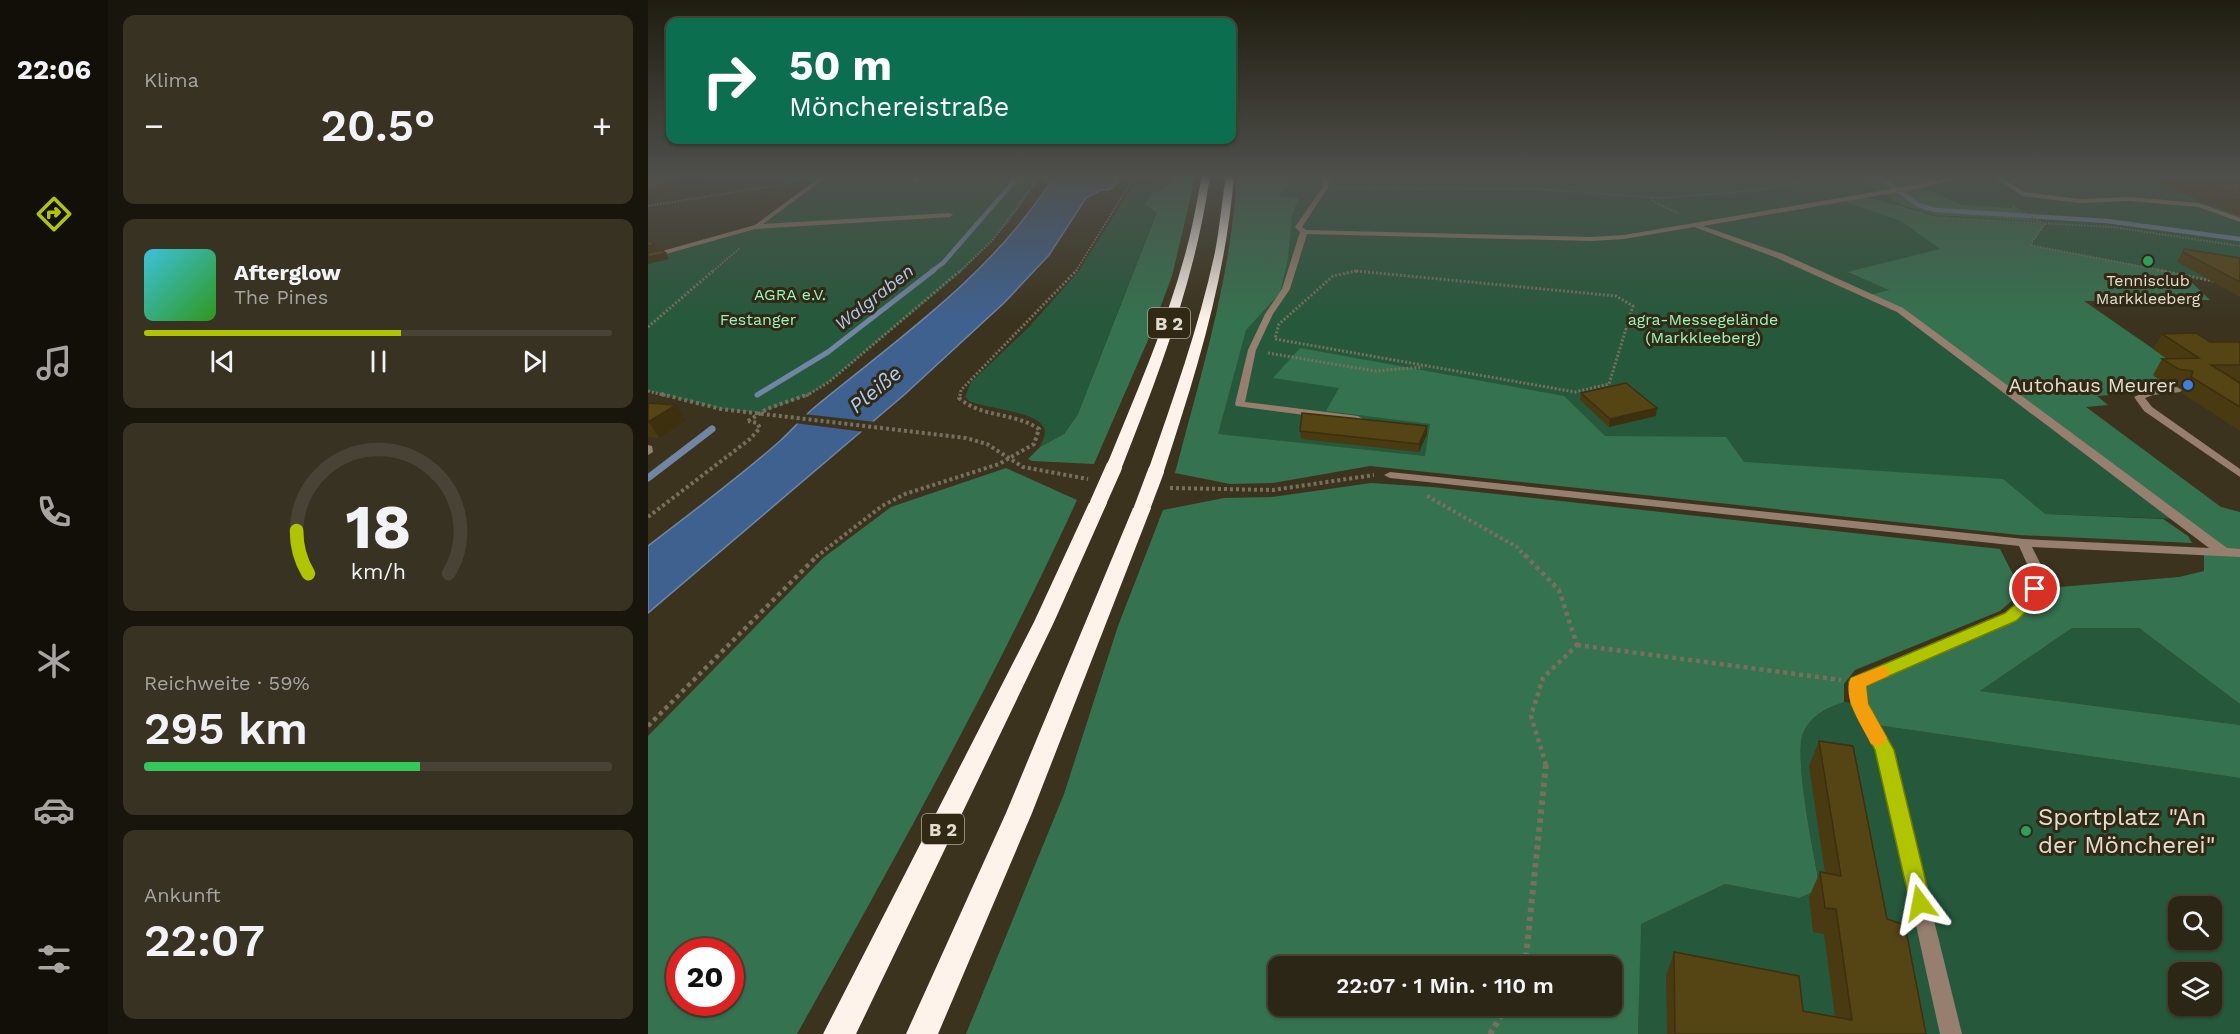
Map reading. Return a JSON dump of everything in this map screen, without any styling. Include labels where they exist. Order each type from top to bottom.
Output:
[{"type":"highway","name":"B 2","points":[[839,1034],[1044,622],[1114,467],[1176,304],[1198,223]]},
{"type":"highway","name":"B 2","points":[[922,1034],[1019,813],[1156,471],[1209,303],[1224,223]]},
{"type":"lane","points":[[754,227],[759,223]]},
{"type":"lane","points":[[648,257],[754,227],[815,223]]},
{"type":"lane","points":[[1301,223],[1298,227],[1304,232],[1591,239],[1624,237],[1703,223]]},
{"type":"lane","points":[[1693,225],[1780,256],[1900,310],[2223,552]]},
{"type":"lane","points":[[1304,232],[1286,290],[1269,314],[1252,350],[1240,405],[1370,420]]},
{"type":"lane","points":[[2177,390],[2151,392],[2139,397],[2148,409],[2240,474]]},
{"type":"lane","points":[[1390,475],[2024,543],[2240,554]]},
{"type":"lane","points":[[1951,1034],[1884,750],[1860,704],[1857,682],[2010,617],[2034,597],[2038,573],[2024,543]]},
{"type":"path","points":[[648,517],[750,439],[760,428],[757,423],[748,421],[760,413],[808,395],[829,381],[935,296],[992,241],[1005,223]]},
{"type":"path","points":[[648,726],[816,557],[882,506],[905,494],[999,464],[1034,444],[1039,429],[1030,421],[976,410],[964,404],[959,398],[961,390],[1074,273],[1107,223]]},
{"type":"path","points":[[2032,223],[2112,227],[2240,246]]},
{"type":"path","points":[[2044,224],[2030,245],[2217,282]]},
{"type":"path","points":[[648,327],[756,234],[754,227]]},
{"type":"path","points":[[1252,350],[1375,371],[1431,367],[1575,392],[1609,384],[1633,306],[1616,296],[1356,272],[1333,276],[1279,324],[1275,339],[1431,367]]},
{"type":"path","points":[[648,391],[721,409],[903,431]]},
{"type":"path","points":[[1390,475],[1516,547],[1559,590],[1577,645]]},
{"type":"path","points":[[1577,645],[1857,682]]},
{"type":"path","points":[[1526,956],[1546,765],[1531,716],[1543,678],[1577,645]]},
{"type":"path","points":[[1490,1034],[1501,1016]]},
{"type":"green space","name":"Festanger","points":[[760,223],[1008,223],[966,268],[829,382],[808,395],[760,413],[721,409],[648,391],[648,257],[755,227]]},
{"type":"green space","points":[[1109,223],[1152,223],[1078,414],[1064,434],[1040,447],[1045,433],[1040,422],[1022,414],[977,404],[965,397],[971,382],[1027,329],[1078,272]]},
{"type":"green space","points":[[1153,223],[1185,223],[1172,276],[1148,340],[1094,464],[1028,459],[1040,447],[1064,434],[1078,414]]},
{"type":"green space","name":"agra-Messegelände (Markkleeberg)","points":[[1232,223],[2240,223],[2240,287],[1950,230],[1941,249],[1848,273],[1890,290],[1867,296],[1900,310],[2178,519],[2045,514],[1425,456],[1186,431],[1219,304]]},
{"type":"green space","points":[[1232,223],[1291,223],[1288,259],[1280,293],[1246,330],[1218,434],[1425,456],[1430,424],[1326,411],[1339,388],[1273,378],[1300,348],[1564,396],[1605,436],[1726,437],[1744,462],[2003,479],[2045,514],[2163,519],[2188,536],[2192,543],[2019,535],[1370,466],[1273,483],[1230,484],[1175,473],[1213,326]]},
{"type":"green space","points":[[1904,223],[2045,224],[2030,245],[2183,274],[2210,300],[2084,301],[2188,373],[2154,376],[2162,381],[2108,384],[2122,394],[2097,396],[2108,405],[2086,407],[2221,507],[2240,512],[2240,704],[2139,628],[2072,628],[1980,691],[2240,725],[2240,778],[1870,724],[1857,682],[2010,617],[2035,589],[2179,577],[2204,571],[2204,551],[2221,552],[1900,310],[1866,296],[1889,290],[1847,272],[1940,249]]},
{"type":"green space","points":[[1006,468],[1077,500],[977,703],[907,836],[797,1034],[648,1034],[648,736],[823,558],[891,507]]},
{"type":"green space","points":[[1371,483],[1432,487],[2000,549],[2022,592],[2000,611],[1855,670],[1844,684],[1844,702],[1816,716],[1804,731],[1801,743],[1802,783],[1820,889],[1799,898],[1725,884],[1641,924],[1638,1034],[966,1034],[1064,794],[1118,626],[1163,510],[1224,498],[1272,497]]},
{"type":"green space","points":[[2072,628],[2139,628],[2240,704],[2240,725],[1980,691]]},
{"type":"green space","name":"Sportplatz \"An der Möncherei\"","points":[[1844,702],[1860,704],[1870,724],[2240,778],[2240,1034],[1638,1034],[1640,924],[1725,884],[1799,898],[1820,889],[1802,783],[1801,743],[1804,731],[1821,712]]},
{"type":"water","name":"Pleiße","points":[[1020,223],[1070,223],[1049,255],[1005,302],[904,395],[648,613],[648,546],[764,455],[816,406],[941,304],[999,248]]},
{"type":"pier","points":[[803,414],[876,422],[865,432],[794,423]]},
{"type":"building","points":[[2184,249],[2240,258],[2240,282],[2183,252]]},
{"type":"building","points":[[662,250],[666,253],[648,257],[648,253]]},
{"type":"building","points":[[2196,333],[2210,342],[2240,342],[2240,365],[2211,365],[2240,383],[2240,407],[2191,377],[2193,371],[2178,369],[2162,359],[2199,358],[2162,334]]},
{"type":"building","points":[[1626,383],[1657,408],[1610,419],[1581,393]]},
{"type":"building","points":[[648,403],[676,405],[648,422]]},
{"type":"building","points":[[1302,413],[1427,426],[1419,444],[1300,431]]},
{"type":"building","points":[[1819,741],[1853,746],[1887,919],[1905,925],[1926,1034],[1675,1034],[1674,952],[1799,976],[1803,1011],[1852,1020],[1836,909],[1825,908],[1820,872],[1841,876]]},
{"type":"waterway","name":"Walgraben","points":[[932,271],[943,263],[978,223]]},
{"type":"waterway","points":[[2124,223],[2240,239]]},
{"type":"waterway","name":"Walgraben","points":[[757,395],[828,352],[934,270]]},
{"type":"waterway","name":"Walgraben","points":[[648,478],[712,429]]},
{"type":"slow traffic","points":[[1878,738],[1860,704],[1857,682],[1882,672]]},
{"type":"place","name":"Tennisclub Markkleeberg","points":[[2148,261]]},
{"type":"place","name":"Autohaus Meurer","points":[[2188,385]]},
{"type":"place","name":"Sportplatz \"An der Möncherei\"","points":[[2026,831]]},
{"type":"route","points":[[1920,903],[1884,750],[1860,704],[1857,682],[2010,617],[2034,597],[2035,589]]},
{"type":"park label","name":"AGRA e.V.","points":[[790,294]]}]
